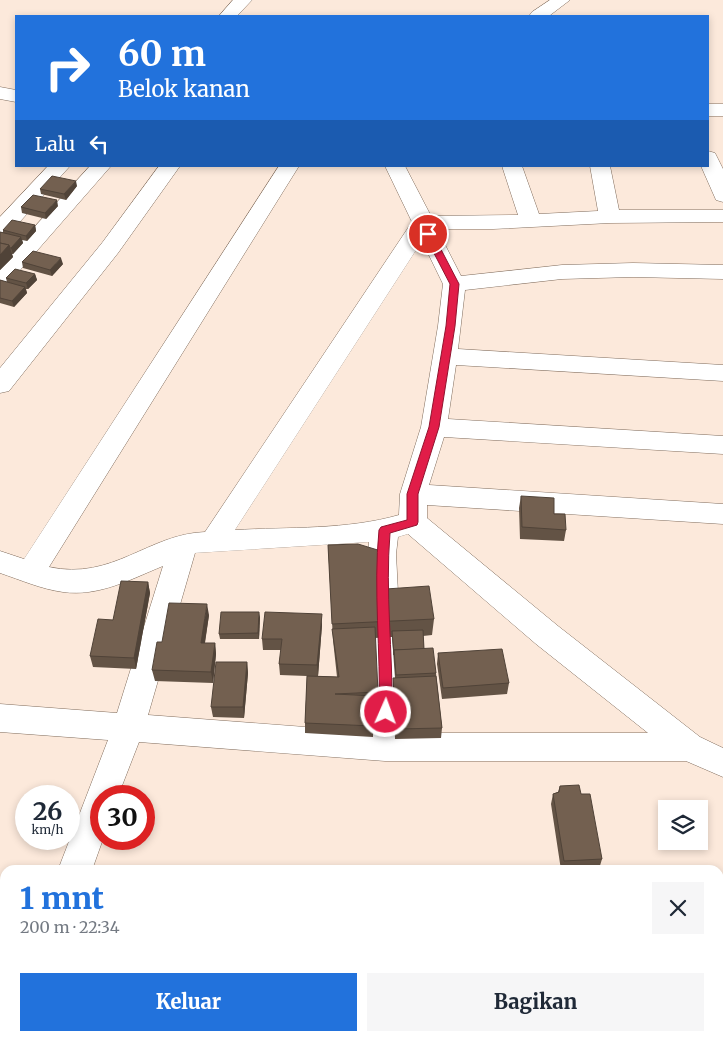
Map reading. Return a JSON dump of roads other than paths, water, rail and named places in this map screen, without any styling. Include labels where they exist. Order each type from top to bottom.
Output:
[{"type":"street","points":[[229,15],[243,0]]},
{"type":"street","points":[[539,15],[561,0]]},
{"type":"street","points":[[0,93],[15,96]]},
{"type":"street","points":[[709,110],[723,110]]},
{"type":"street","points":[[709,157],[723,156]]},
{"type":"street","points":[[709,160],[723,196]]},
{"type":"street","points":[[0,230],[59,167]]},
{"type":"street","points":[[0,279],[100,167]]},
{"type":"street","points":[[0,385],[110,248],[169,167]]},
{"type":"street","points":[[30,572],[288,167]]},
{"type":"street","points":[[395,167],[454,284],[446,356],[434,427],[413,494],[412,522]]},
{"type":"street","points":[[512,167],[530,220]]},
{"type":"street","points":[[600,167],[610,217]]},
{"type":"street","points":[[422,222],[493,223],[610,217],[723,216]]},
{"type":"street","points":[[214,540],[422,222]]},
{"type":"street","points":[[454,284],[562,272],[633,270],[723,272]]},
{"type":"street","points":[[446,356],[723,373]]},
{"type":"street","points":[[434,427],[723,445]]},
{"type":"street","points":[[413,494],[723,514]]},
{"type":"street","points":[[0,562],[57,581],[89,582],[104,578],[184,544],[214,540],[307,538],[385,530],[412,522]]},
{"type":"street","points":[[412,522],[547,635],[689,747],[723,763]]},
{"type":"street","points":[[385,530],[382,561],[387,671],[385,747]]},
{"type":"street","points":[[107,785],[128,728],[184,544]]},
{"type":"street","points":[[0,718],[385,747],[689,747]]},
{"type":"street","points":[[77,865],[90,830]]}]
